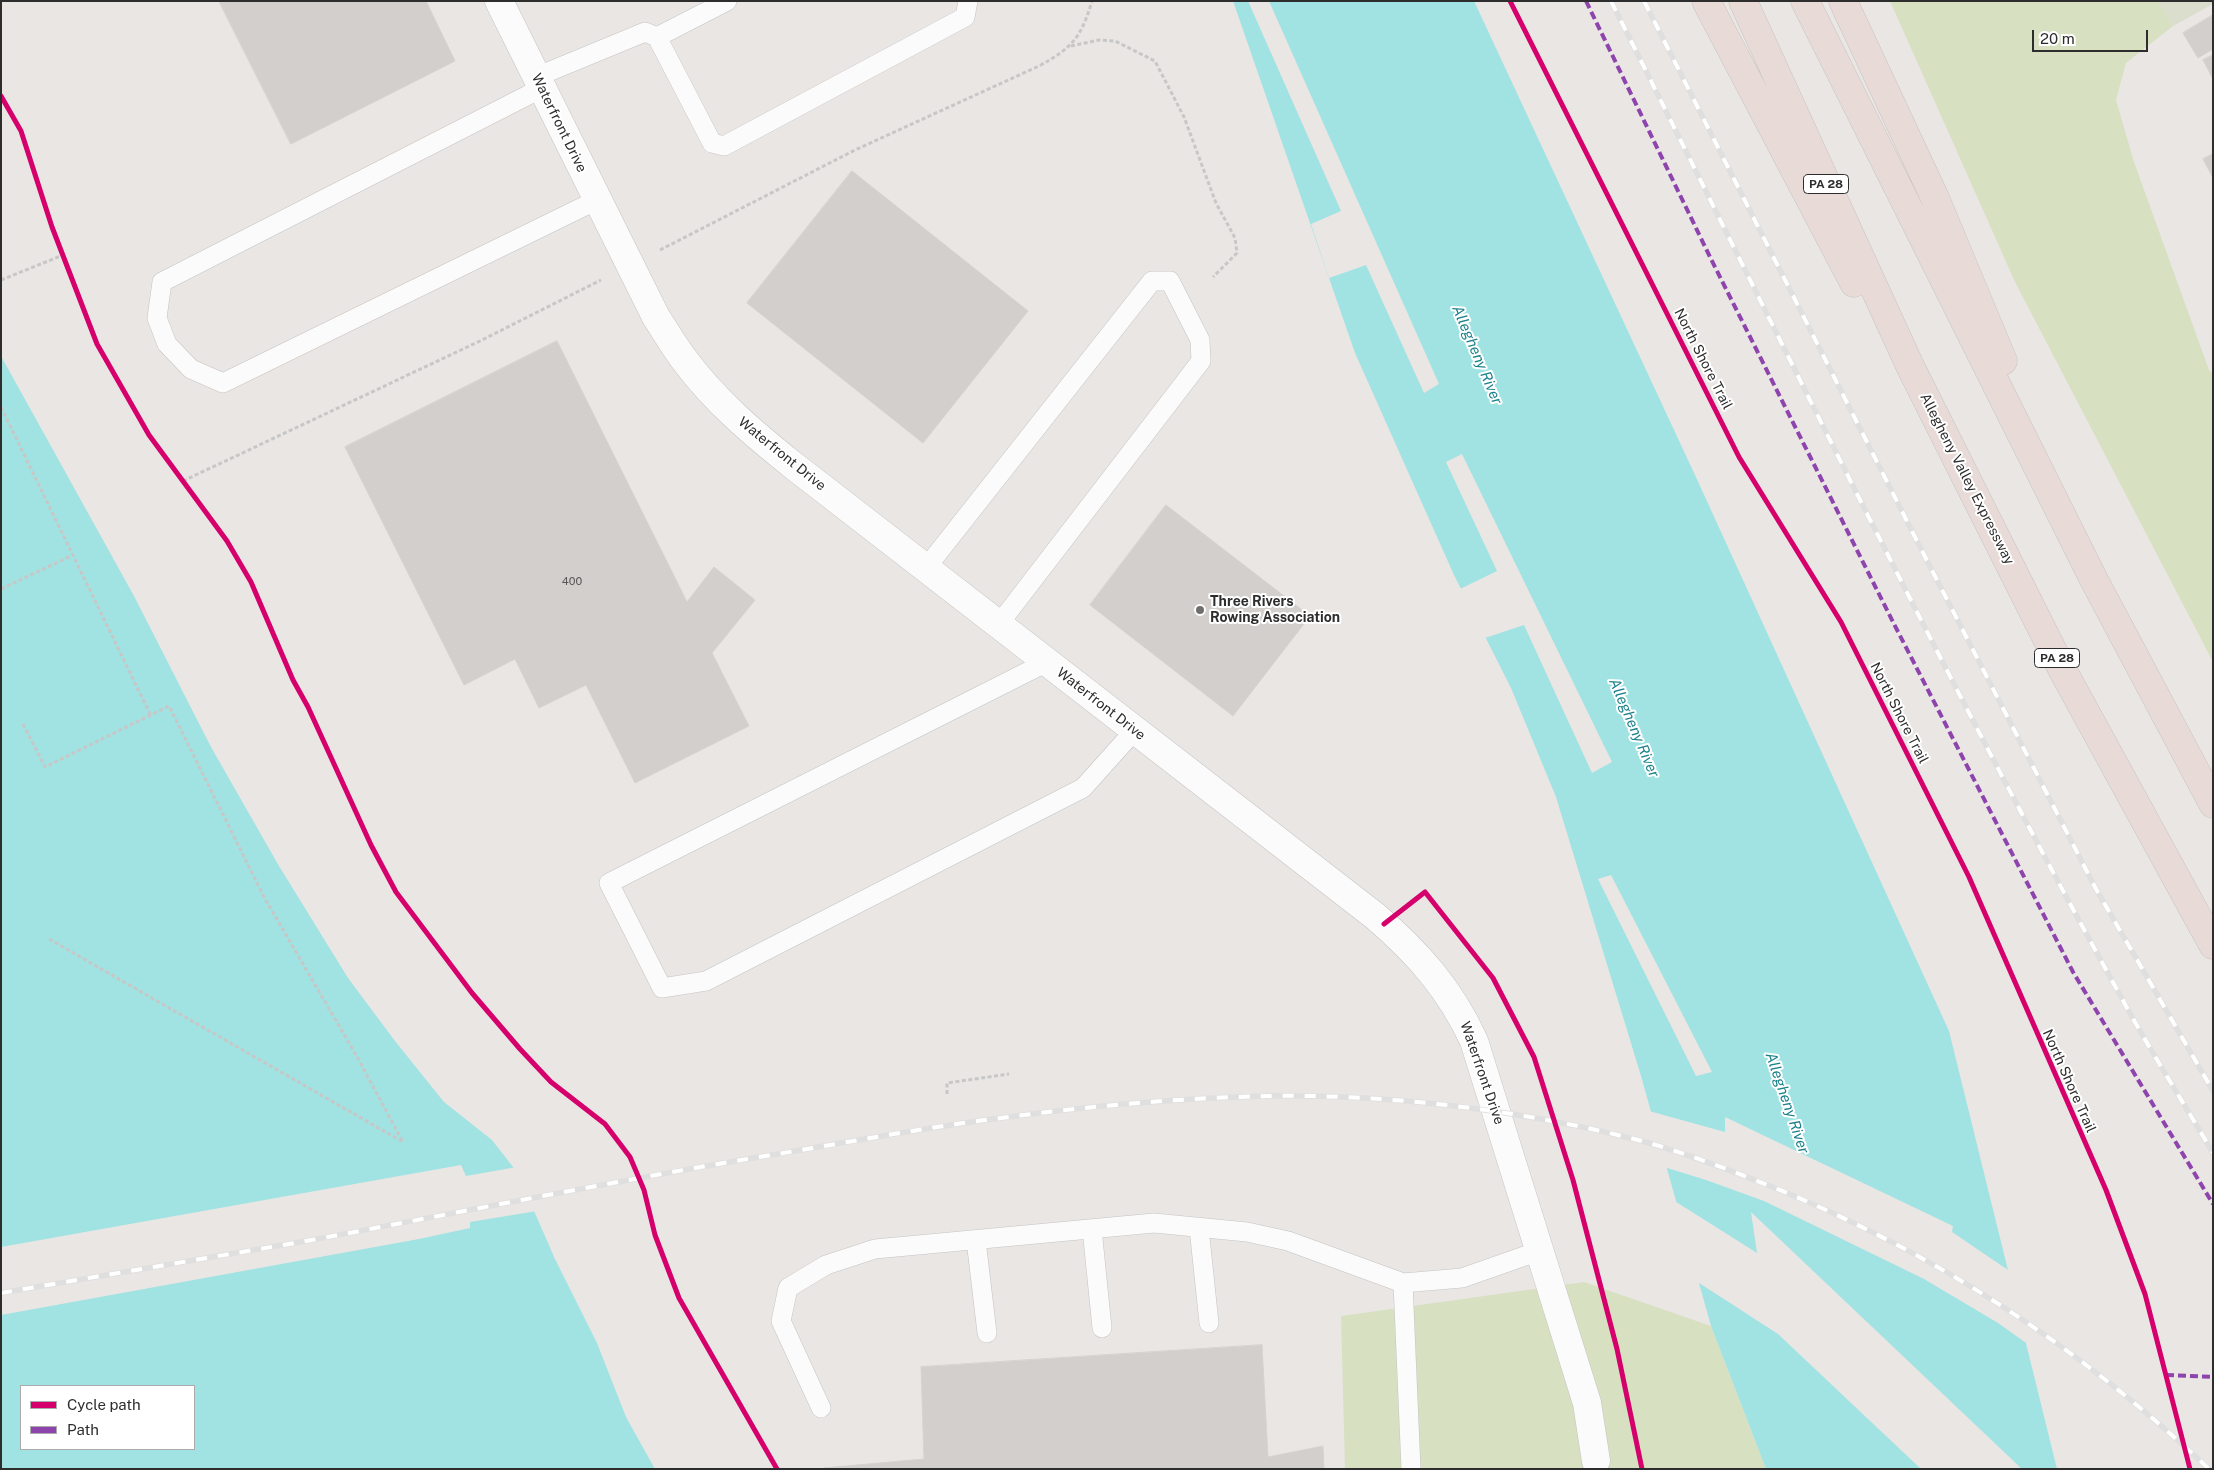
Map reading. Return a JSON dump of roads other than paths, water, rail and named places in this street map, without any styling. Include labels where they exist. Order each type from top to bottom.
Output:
[{"type":"highway","points":[[1706,1],[1850,276],[1910,366]]},
{"type":"highway","name":"Allegheny Valley Expressway","points":[[1743,1],[1910,366],[2063,671],[2213,945]]},
{"type":"highway","points":[[1805,1],[2094,580],[2213,804]]},
{"type":"highway","points":[[1843,1],[1935,198],[2094,580]]},
{"type":"street","name":"Waterfront Drive","points":[[499,1],[656,317],[687,363],[722,403],[757,436],[1375,916],[1408,945],[1438,979],[1461,1013],[1474,1041],[1587,1403],[1597,1465]]},
{"type":"lane","points":[[658,37],[727,1]]},
{"type":"lane","points":[[598,200],[223,383],[191,369],[166,344],[157,318],[162,282],[539,83],[645,32],[658,37],[712,143],[724,146],[966,17],[968,1]]},
{"type":"lane","points":[[926,568],[1152,281],[1170,280],[1200,340],[1201,360],[999,624]]},
{"type":"lane","points":[[1047,662],[610,883],[662,988],[706,981],[1083,788],[1134,730]]},
{"type":"lane","points":[[821,1408],[780,1321],[788,1288],[826,1265],[875,1249],[1154,1223],[1247,1232],[1288,1241],[1403,1283],[1462,1278],[1539,1251]]},
{"type":"lane","points":[[1199,1228],[1209,1324]]},
{"type":"lane","points":[[1092,1229],[1102,1328]]},
{"type":"lane","points":[[976,1240],[986,1333]]},
{"type":"lane","points":[[1403,1283],[1411,1469]]},
{"type":"water","name":"Allegheny River","points":[[1233,1],[1474,1],[1695,475],[1949,1031],[2057,1469],[1766,1469],[1711,1326],[1641,1076],[1556,797],[1511,688],[1454,575],[1355,353]]},
{"type":"water","points":[[1,356],[134,596],[211,747],[279,866],[348,978],[444,1102],[492,1140],[517,1172],[555,1259],[597,1343],[626,1417],[655,1469],[1,1469]]},
{"type":"railway","points":[[1611,1],[1861,501],[1988,749],[2131,1015],[2213,1153]]},
{"type":"railway","points":[[1644,1],[1919,545],[2096,889],[2213,1091]]},
{"type":"railway","points":[[1,1293],[312,1240],[703,1167],[971,1122],[1101,1106],[1202,1099],[1314,1096],[1408,1101],[1502,1112],[1594,1129],[1638,1140],[1721,1167],[1831,1212],[1890,1241],[2003,1307],[2109,1383],[2209,1469]]},
{"type":"place","name":"Three Rivers Rowing Association","points":[[1200,610]]}]
